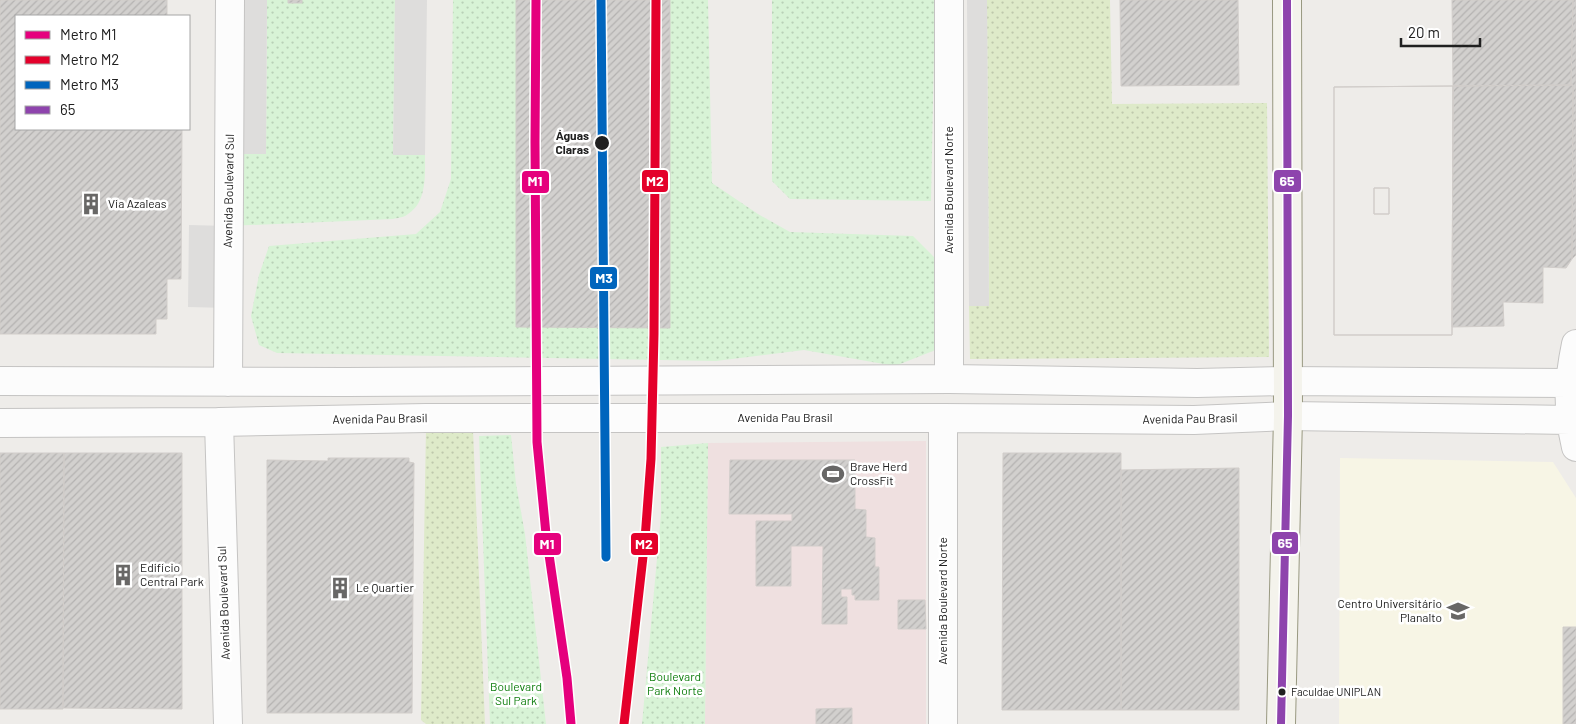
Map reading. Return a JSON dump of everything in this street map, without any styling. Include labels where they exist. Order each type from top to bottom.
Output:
[{"type":"main road","points":[[1281,724],[1288,416],[1287,0]]},
{"type":"street","name":"Avenida Boulevard Sul","points":[[228,382],[230,0]]},
{"type":"street","name":"Avenida Boulevard Norte","points":[[949,0],[949,379]]},
{"type":"street","points":[[1576,344],[1569,383],[1570,420],[1576,447]]},
{"type":"street","points":[[0,381],[949,379],[1197,383],[1287,381],[1569,383]]},
{"type":"street","name":"Avenida Pau Brasil","points":[[0,423],[219,422],[426,418],[1194,420],[1288,416],[1570,420]]},
{"type":"street","name":"Avenida Boulevard Norte","points":[[943,418],[943,724]]},
{"type":"street","name":"Avenida Boulevard Sul","points":[[219,422],[228,724]]},
{"type":"shaded area","points":[[230,0],[267,0],[266,154],[229,154]]},
{"type":"shaded area","points":[[395,0],[427,0],[425,155],[393,155]]},
{"type":"shaded area","points":[[967,0],[987,0],[989,306],[969,306]]},
{"type":"shaded area","points":[[189,225],[228,226],[228,308],[188,307]]},
{"type":"shaded area","name":"Brave Herd CrossFit","points":[[926,441],[926,724],[705,724],[708,443]]},
{"type":"shaded area","name":"Centro Universitário Planalto","points":[[1340,458],[1553,462],[1576,498],[1576,724],[1339,724]]},
{"type":"green space","points":[[267,0],[395,0],[393,155],[425,155],[425,179],[422,195],[419,203],[407,215],[393,219],[228,226],[229,154],[266,154]]},
{"type":"green space","points":[[453,0],[708,0],[712,183],[758,214],[790,232],[913,236],[940,263],[938,349],[895,366],[804,350],[716,361],[277,353],[259,345],[251,316],[259,275],[269,246],[416,234],[440,212],[451,179]]},
{"type":"green space","points":[[772,0],[935,0],[931,201],[790,199],[772,181]]},
{"type":"green space","points":[[987,0],[1110,0],[1112,104],[1267,103],[1269,357],[970,359],[969,306],[989,306]]},
{"type":"green space","points":[[426,427],[473,429],[485,724],[426,724],[421,720]]},
{"type":"green space","name":"Boulevard Sul Park","points":[[511,435],[516,484],[525,534],[546,724],[490,724],[479,436]]},
{"type":"green space","name":"Boulevard Park Norte","points":[[708,443],[705,724],[642,724],[661,514],[661,447]]},
{"type":"building","name":"Via Azaleas","points":[[0,0],[167,0],[167,15],[15,15],[15,130],[182,130],[181,279],[167,279],[167,319],[156,319],[156,334],[0,334]]},
{"type":"building","points":[[288,0],[302,0],[302,3],[288,3]]},
{"type":"building","points":[[516,0],[670,0],[670,328],[516,327]]},
{"type":"building","points":[[1120,0],[1238,0],[1239,85],[1121,86]]},
{"type":"building","points":[[1452,0],[1573,0],[1571,85],[1453,86]]},
{"type":"building","points":[[1573,0],[1576,0],[1576,255],[1572,259],[1573,85],[1571,85]]},
{"type":"building","points":[[1573,85],[1572,259],[1566,268],[1543,267],[1543,303],[1503,302],[1504,326],[1452,327],[1453,86]]},
{"type":"building","points":[[1453,86],[1452,335],[1334,335],[1334,87]],"holes":[[[1374,188],[1389,188],[1389,214],[1374,214]]]},
{"type":"building","points":[[1453,86],[1452,335],[1334,335],[1334,87]]},
{"type":"building","points":[[1374,188],[1389,188],[1389,214],[1374,214]]},
{"type":"building","points":[[0,453],[64,453],[63,709],[0,709]]},
{"type":"building","name":"Edificio Central Park","points":[[64,453],[182,453],[182,709],[63,708]]},
{"type":"building","points":[[1003,453],[1121,453],[1121,710],[1002,710]]},
{"type":"building","name":"Le Quartier","points":[[328,458],[409,458],[409,462],[414,463],[412,713],[267,713],[267,460],[328,461]]},
{"type":"building","points":[[730,460],[855,460],[855,509],[866,510],[866,537],[875,538],[875,567],[879,567],[879,600],[855,600],[855,595],[852,595],[852,589],[841,589],[841,597],[847,597],[847,624],[822,624],[823,546],[791,546],[791,586],[756,586],[756,521],[792,521],[792,514],[729,514]]},
{"type":"building","points":[[1239,468],[1239,710],[1121,710],[1121,470]]},
{"type":"building","points":[[898,600],[925,600],[926,629],[898,629]]},
{"type":"building","points":[[1563,627],[1576,627],[1576,724],[1563,724]]},
{"type":"building","points":[[852,708],[852,724],[816,724],[816,709]]},
{"type":"metro line","name":"M1","points":[[536,0],[537,442],[546,534],[567,678],[571,724]]},
{"type":"metro line","name":"M3","points":[[601,0],[606,557]]},
{"type":"metro line","name":"M2","points":[[624,724],[645,539],[651,459],[654,334],[656,0]]},
{"type":"transit line","name":"65","points":[[1281,724],[1288,416],[1287,0]]},
{"type":"place","name":"Águas Claras","points":[[602,143]]},
{"type":"place","name":"Via Azaleas","points":[[91,204]]},
{"type":"place","name":"Brave Herd CrossFit","points":[[833,474]]},
{"type":"place","name":"Edificio Central Park","points":[[123,575]]},
{"type":"place","name":"Le Quartier","points":[[340,588]]},
{"type":"place","name":"Centro Universitário Planalto","points":[[1458,611]]},
{"type":"place","name":"Faculdae UNIPLAN","points":[[1282,692]]}]
